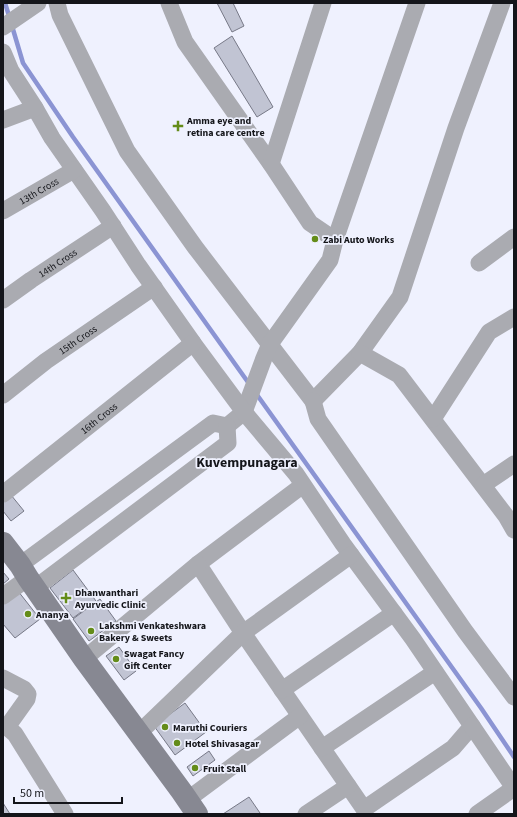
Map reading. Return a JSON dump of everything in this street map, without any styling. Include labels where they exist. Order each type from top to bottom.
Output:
[{"type":"street","points":[[3,27],[38,3]]},
{"type":"street","points":[[56,3],[60,15],[127,151],[195,246],[267,351],[313,401],[318,419],[326,432],[465,631],[514,697]]},
{"type":"street","points":[[169,3],[185,42],[271,164],[310,223],[336,240]]},
{"type":"street","points":[[271,164],[323,3]]},
{"type":"street","points":[[27,577],[228,443],[227,426],[246,406],[267,351],[330,260],[417,3]]},
{"type":"street","points":[[313,401],[360,353],[400,298],[456,128],[502,3]]},
{"type":"street","points":[[3,52],[11,71],[52,138],[138,265],[193,343],[246,406],[296,474],[351,555],[435,672],[514,788],[477,814]]},
{"type":"street","points":[[3,120],[35,108]]},
{"type":"street","name":"13th Cross","points":[[3,211],[74,170]]},
{"type":"street","name":"14th Cross","points":[[3,300],[113,226]]},
{"type":"street","points":[[479,263],[514,237]]},
{"type":"street","name":"15th Cross","points":[[3,395],[46,361],[154,287]]},
{"type":"street","points":[[433,419],[489,332],[514,317]]},
{"type":"street","name":"16th Cross","points":[[3,494],[193,343]]},
{"type":"street","points":[[360,353],[399,375],[483,485],[506,516],[514,530]]},
{"type":"street","points":[[3,596],[213,423],[227,426]]},
{"type":"street","points":[[483,485],[514,464]]},
{"type":"street","points":[[84,659],[198,564],[303,485]]},
{"type":"street","points":[[3,543],[84,659],[192,807],[300,716]]},
{"type":"street","points":[[138,733],[244,633],[351,555]]},
{"type":"street","points":[[198,564],[365,812],[453,748],[472,726]]},
{"type":"street","points":[[282,690],[394,613]]},
{"type":"street","points":[[322,748],[435,672]]},
{"type":"street","points":[[3,678],[24,688],[28,694],[27,699],[5,726],[15,734],[65,814]]},
{"type":"street","points":[[306,814],[348,786]]},
{"type":"building","points":[[217,3],[233,3],[244,26],[232,32]]},
{"type":"building","points":[[232,36],[273,107],[257,117],[214,48]]},
{"type":"building","points":[[11,495],[24,511],[11,521],[3,511],[3,501]]},
{"type":"building","points":[[73,570],[96,601],[73,618],[50,588]]},
{"type":"building","points":[[3,572],[9,579],[3,584]]},
{"type":"building","points":[[18,591],[40,619],[15,638],[3,624],[3,603]]},
{"type":"building","points":[[100,599],[116,621],[89,641],[73,619]]},
{"type":"building","points":[[119,647],[136,671],[124,680],[106,656]]},
{"type":"building","points":[[185,703],[206,732],[175,755],[154,726]]},
{"type":"building","points":[[209,751],[215,760],[193,776],[187,767]]},
{"type":"building","points":[[249,797],[260,813],[223,814]]},
{"type":"building","points":[[3,803],[10,814],[3,814]]},
{"type":"waterway","points":[[5,3],[10,19]]},
{"type":"waterway","points":[[12,26],[23,63],[73,137],[250,385]]},
{"type":"waterway","points":[[255,392],[481,708],[514,757]]},
{"type":"place","name":"Amma eye and retina care centre","points":[[178,126]]},
{"type":"place","name":"Zabi Auto Works","points":[[315,239]]},
{"type":"place","name":"Dhanwanthari Ayurvedic Clinic","points":[[66,598]]},
{"type":"place","name":"Ananya","points":[[28,614]]},
{"type":"place","name":"Lakshmi Venkateshwara Bakery & Sweets","points":[[91,631]]},
{"type":"place","name":"Swagat Fancy Gift Center","points":[[116,659]]},
{"type":"place","name":"Maruthi Couriers","points":[[165,727]]},
{"type":"place","name":"Hotel Shivasagar","points":[[177,743]]},
{"type":"place","name":"Fruit Stall","points":[[195,768]]},
{"type":"district","name":"Kuvempunagara","points":[[247,462]]}]
